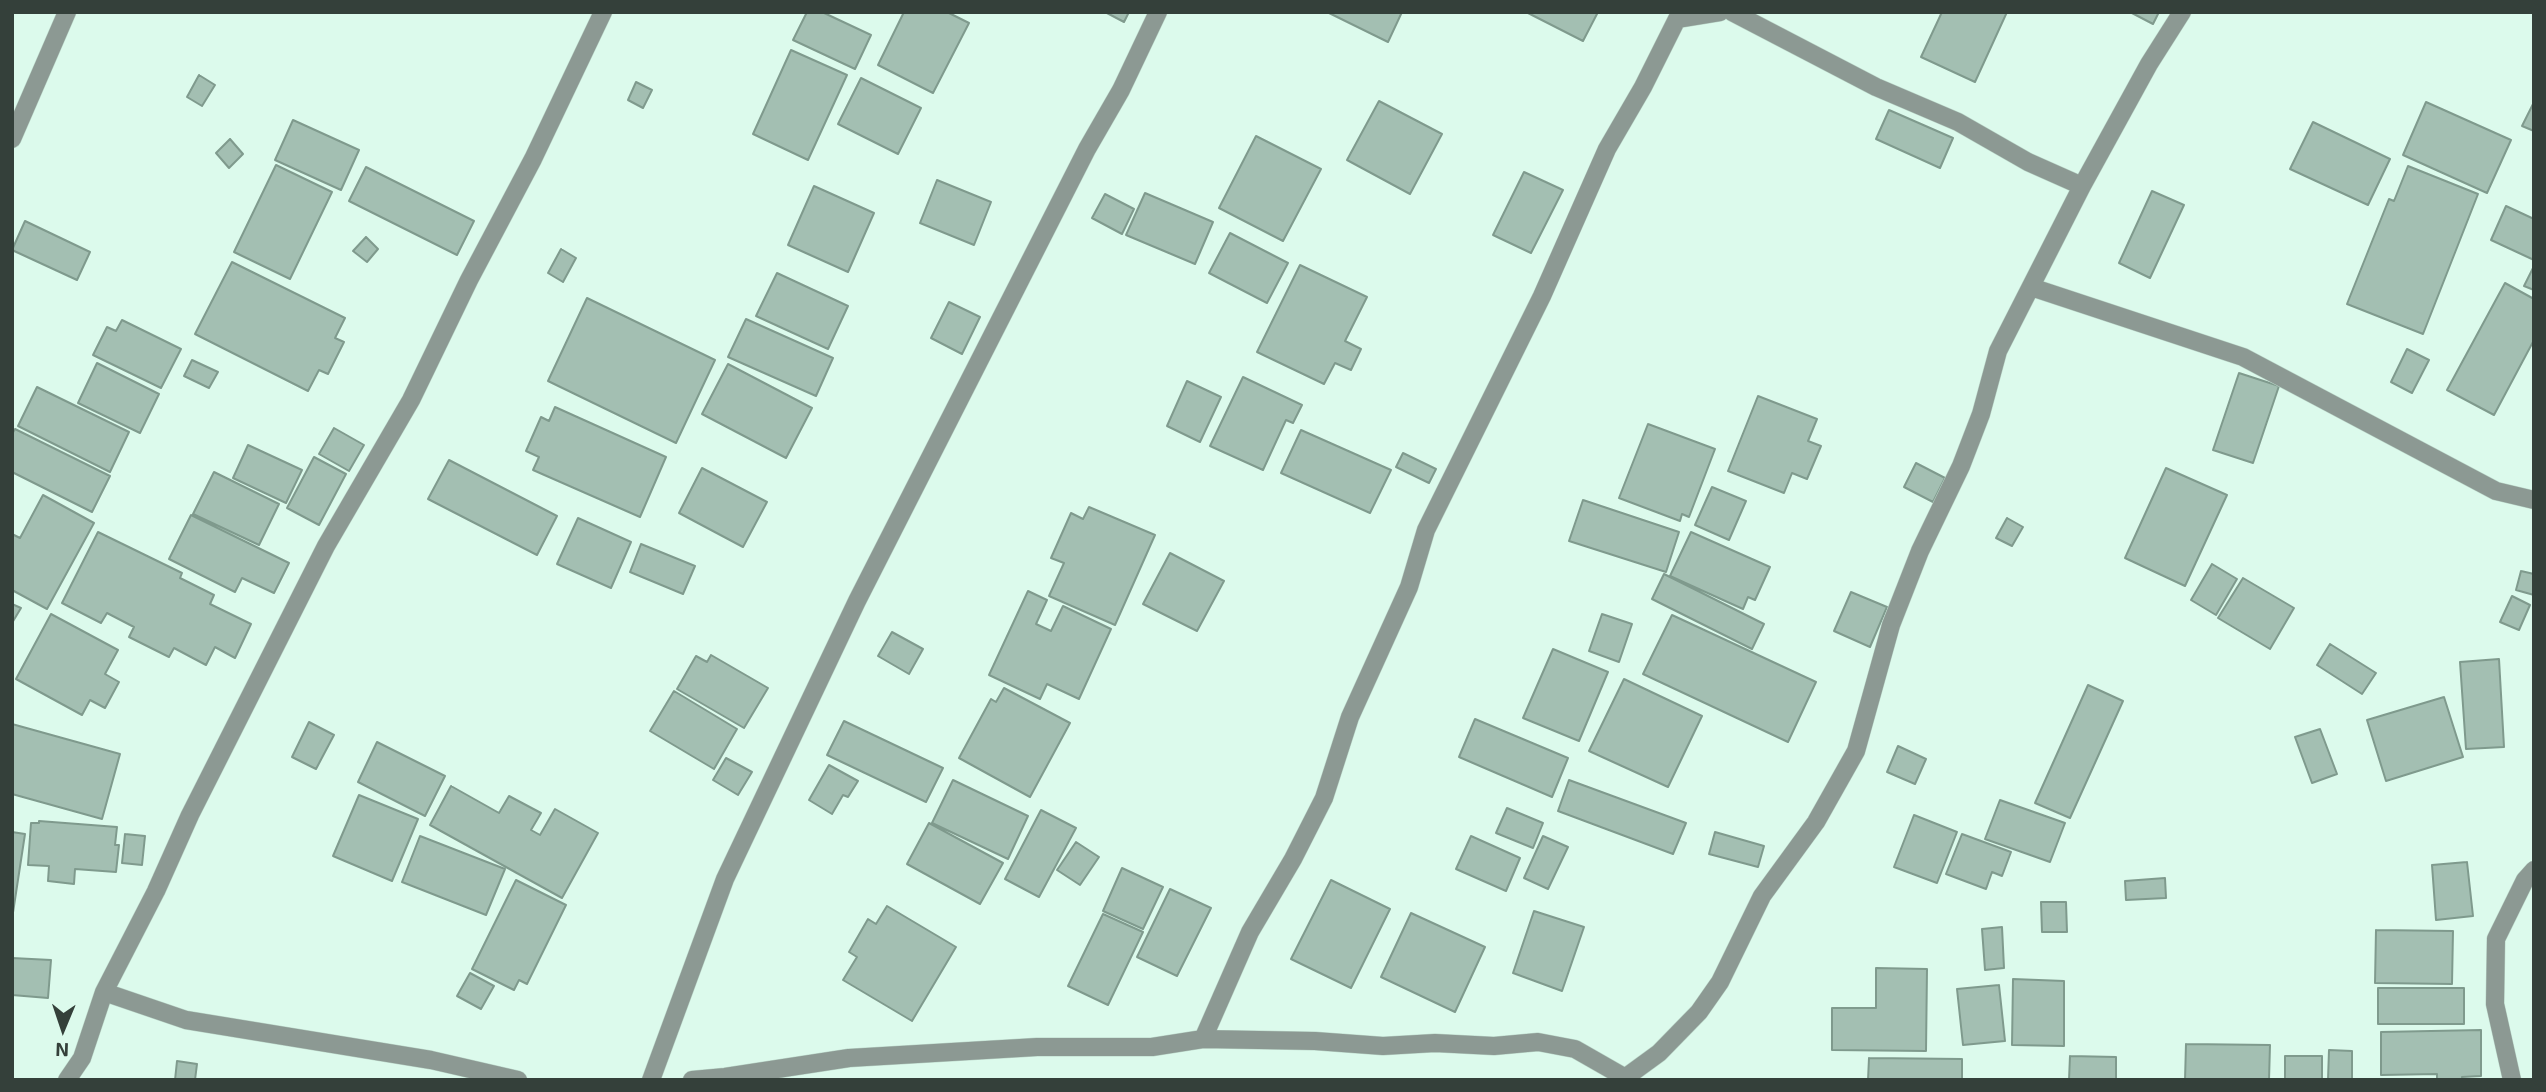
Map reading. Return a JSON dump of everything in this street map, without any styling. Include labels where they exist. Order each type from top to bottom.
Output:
[{"type":"street","points":[[12,139],[67,12]]},
{"type":"street","points":[[67,1080],[82,1058],[104,992],[294,608],[326,546],[411,400],[468,280],[533,159],[603,12]]},
{"type":"street","points":[[651,1080],[725,879],[857,601],[1080,162],[1121,90],[1158,12]]},
{"type":"street","points":[[1203,1039],[1250,932],[1293,859],[1324,798],[1350,717],[1409,587],[1426,530],[1542,296],[1607,149],[1643,87],[1678,16],[1720,12]]},
{"type":"street","points":[[1732,12],[1876,87],[1958,122],[2028,162],[2082,186]]},
{"type":"street","points":[[692,1080],[849,1058],[1037,1047],[1152,1047],[1203,1039],[1315,1041],[1382,1046],[1435,1043],[1494,1046],[1538,1042],[1575,1049],[1623,1078],[1659,1053],[1699,1012],[1720,982],[1762,895],[1816,822],[1856,751],[1891,625],[1920,551],[1966,453],[1981,414],[1998,351],[2082,186],[2149,64],[2182,12]]},
{"type":"street","points":[[2031,287],[2244,357],[2497,491],[2534,500]]},
{"type":"street","points":[[2512,1080],[2496,1004],[2496,939],[2525,880],[2534,870]]},
{"type":"street","points":[[104,992],[186,1020],[431,1060],[519,1080]]},
{"type":"building","points":[[807,12],[822,12],[871,35],[855,69],[793,40]]},
{"type":"building","points":[[904,12],[947,12],[969,23],[933,93],[878,65]]},
{"type":"building","points":[[1105,12],[1129,12],[1124,22]]},
{"type":"building","points":[[1327,12],[1402,12],[1388,42]]},
{"type":"building","points":[[1526,12],[1598,12],[1583,41]]},
{"type":"building","points":[[1942,12],[2007,12],[1975,82],[1921,57]]},
{"type":"building","points":[[2130,12],[2159,12],[2153,24]]},
{"type":"building","points":[[791,50],[847,75],[808,160],[753,134]]},
{"type":"building","points":[[199,75],[215,85],[202,106],[187,97]]},
{"type":"building","points":[[861,78],[921,108],[898,154],[838,124]]},
{"type":"building","points":[[636,82],[652,90],[643,108],[628,100]]},
{"type":"building","points":[[1379,101],[1442,134],[1410,194],[1347,160]]},
{"type":"building","points":[[2426,102],[2511,140],[2487,193],[2403,155]]},
{"type":"building","points":[[2534,102],[2534,131],[2522,126]]},
{"type":"building","points":[[1889,110],[1953,138],[1940,168],[1876,139]]},
{"type":"building","points":[[293,120],[359,150],[341,190],[275,160]]},
{"type":"building","points":[[2313,122],[2390,159],[2368,205],[2290,169]]},
{"type":"building","points":[[1256,136],[1321,169],[1283,241],[1219,208]]},
{"type":"building","points":[[230,139],[243,154],[229,168],[216,153]]},
{"type":"building","points":[[276,165],[332,192],[290,279],[234,252]]},
{"type":"building","points":[[2408,166],[2478,194],[2423,334],[2347,304],[2389,199],[2394,201]]},
{"type":"building","points":[[366,167],[474,221],[457,255],[349,201]]},
{"type":"building","points":[[1524,172],[1563,190],[1531,253],[1493,235]]},
{"type":"building","points":[[937,180],[991,202],[974,245],[920,223]]},
{"type":"building","points":[[814,186],[874,213],[848,272],[788,245]]},
{"type":"building","points":[[2152,191],[2184,205],[2150,278],[2119,263]]},
{"type":"building","points":[[1145,193],[1213,222],[1195,264],[1126,235]]},
{"type":"building","points":[[1105,194],[1134,209],[1122,234],[1092,218]]},
{"type":"building","points":[[2506,206],[2534,219],[2534,260],[2491,240]]},
{"type":"building","points":[[25,221],[90,252],[77,280],[12,250]]},
{"type":"building","points":[[1230,233],[1288,263],[1267,303],[1209,273]]},
{"type":"building","points":[[366,237],[378,249],[367,262],[353,251]]},
{"type":"building","points":[[561,249],[576,258],[563,282],[548,273]]},
{"type":"building","points":[[232,262],[345,318],[335,338],[344,342],[328,374],[319,370],[308,391],[195,334]]},
{"type":"building","points":[[1300,265],[1367,297],[1345,341],[1361,349],[1351,370],[1335,363],[1324,384],[1257,352]]},
{"type":"building","points":[[2534,266],[2534,290],[2524,286]]},
{"type":"building","points":[[777,273],[848,306],[828,349],[756,316]]},
{"type":"building","points":[[2505,283],[2534,299],[2534,340],[2494,415],[2447,390]]},
{"type":"building","points":[[587,298],[715,360],[676,443],[548,381]]},
{"type":"building","points":[[949,302],[980,317],[962,354],[931,338]]},
{"type":"building","points":[[746,319],[833,358],[816,396],[728,357]]},
{"type":"building","points":[[122,320],[181,349],[161,388],[93,355],[107,327],[116,331]]},
{"type":"building","points":[[2407,349],[2429,360],[2412,393],[2391,382]]},
{"type":"building","points":[[192,360],[218,372],[209,388],[184,376]]},
{"type":"building","points":[[97,363],[159,394],[140,433],[78,403]]},
{"type":"building","points":[[728,364],[812,408],[786,458],[702,414]]},
{"type":"building","points":[[2239,373],[2279,386],[2253,463],[2213,450]]},
{"type":"building","points":[[1243,377],[1302,405],[1293,423],[1286,420],[1263,470],[1210,446]]},
{"type":"building","points":[[1187,381],[1221,397],[1200,442],[1167,426]]},
{"type":"building","points":[[37,387],[129,432],[110,472],[18,426]]},
{"type":"building","points":[[1758,396],[1817,419],[1808,441],[1821,446],[1807,479],[1792,473],[1784,493],[1728,471]]},
{"type":"building","points":[[555,407],[666,457],[640,517],[533,470],[539,457],[526,451],[541,417],[549,421]]},
{"type":"building","points":[[1648,424],[1715,449],[1689,517],[1682,514],[1680,521],[1619,498]]},
{"type":"building","points":[[334,428],[364,445],[349,471],[319,454]]},
{"type":"building","points":[[15,429],[110,476],[92,512],[12,472],[12,434]]},
{"type":"building","points":[[1301,430],[1391,470],[1370,513],[1281,473]]},
{"type":"building","points":[[248,445],[302,470],[286,503],[233,478]]},
{"type":"building","points":[[1403,453],[1436,469],[1429,483],[1396,467]]},
{"type":"building","points":[[314,457],[346,474],[319,525],[287,508]]},
{"type":"building","points":[[449,460],[557,516],[537,555],[428,499]]},
{"type":"building","points":[[1916,463],[1945,478],[1933,502],[1904,487]]},
{"type":"building","points":[[702,468],[767,502],[743,547],[679,513]]},
{"type":"building","points":[[2166,468],[2227,495],[2185,586],[2125,558]]},
{"type":"building","points":[[214,472],[279,504],[259,545],[193,514]]},
{"type":"building","points":[[1712,487],[1746,501],[1729,540],[1695,525]]},
{"type":"building","points":[[43,495],[94,523],[47,609],[12,590],[12,534],[20,538]]},
{"type":"building","points":[[1583,500],[1679,532],[1666,572],[1569,541]]},
{"type":"building","points":[[1089,507],[1155,535],[1115,625],[1049,596],[1064,563],[1051,558],[1071,513],[1083,519]]},
{"type":"building","points":[[191,515],[289,563],[274,593],[242,578],[235,592],[169,559]]},
{"type":"building","points":[[578,518],[631,542],[611,588],[557,564]]},
{"type":"building","points":[[2007,518],[2023,527],[2012,546],[1996,538]]},
{"type":"building","points":[[98,532],[182,573],[180,578],[214,595],[210,604],[251,624],[235,658],[215,647],[206,665],[174,648],[169,657],[129,637],[134,627],[107,613],[101,623],[62,603]]},
{"type":"building","points":[[1691,532],[1770,567],[1755,600],[1748,597],[1743,609],[1670,576]]},
{"type":"building","points":[[641,544],[695,566],[683,594],[630,572]]},
{"type":"building","points":[[1170,553],[1224,581],[1197,631],[1143,604]]},
{"type":"building","points":[[2212,564],[2237,579],[2216,615],[2191,600]]},
{"type":"building","points":[[2521,571],[2534,574],[2534,595],[2516,590]]},
{"type":"building","points":[[1664,574],[1764,624],[1752,649],[1652,599]]},
{"type":"building","points":[[2243,578],[2294,608],[2270,649],[2218,618]]},
{"type":"building","points":[[1028,591],[1047,600],[1036,624],[1051,631],[1063,606],[1111,629],[1079,699],[1047,684],[1040,699],[989,675]]},
{"type":"building","points":[[1851,592],[1887,607],[1870,647],[1834,631]]},
{"type":"building","points":[[2512,596],[2530,605],[2519,630],[2500,622]]},
{"type":"building","points":[[12,604],[21,608],[12,623]]},
{"type":"building","points":[[51,614],[118,650],[105,674],[119,682],[105,708],[90,700],[82,715],[16,679]]},
{"type":"building","points":[[1602,614],[1632,624],[1619,662],[1589,651]]},
{"type":"building","points":[[1672,615],[1816,682],[1788,742],[1643,674]]},
{"type":"building","points":[[892,632],[923,649],[909,674],[878,656]]},
{"type":"building","points":[[2330,644],[2376,673],[2362,694],[2317,665]]},
{"type":"building","points":[[1553,649],[1608,672],[1579,741],[1523,718]]},
{"type":"building","points":[[711,655],[768,688],[744,728],[677,689],[696,656],[707,662]]},
{"type":"building","points":[[2499,659],[2504,747],[2466,749],[2460,662]]},
{"type":"building","points":[[1624,679],[1702,716],[1668,787],[1589,751]]},
{"type":"building","points":[[2088,685],[2123,701],[2070,818],[2035,803]]},
{"type":"building","points":[[1004,688],[1070,723],[1030,797],[959,758],[991,699],[996,702]]},
{"type":"building","points":[[674,691],[737,729],[714,769],[650,731]]},
{"type":"building","points":[[2444,697],[2463,757],[2386,781],[2367,720]]},
{"type":"building","points":[[1475,719],[1568,758],[1552,797],[1459,757]]},
{"type":"building","points":[[844,721],[943,768],[926,802],[827,755]]},
{"type":"building","points":[[309,722],[334,735],[316,769],[292,757]]},
{"type":"building","points":[[12,724],[120,754],[102,819],[12,794]]},
{"type":"building","points":[[2320,729],[2337,774],[2312,783],[2295,737]]},
{"type":"building","points":[[377,742],[445,776],[425,816],[358,782]]},
{"type":"building","points":[[1898,746],[1926,759],[1915,784],[1887,772]]},
{"type":"building","points":[[726,758],[752,772],[738,795],[713,780]]},
{"type":"building","points":[[829,765],[858,781],[848,797],[843,795],[832,814],[809,800]]},
{"type":"building","points":[[953,780],[1028,816],[1008,859],[932,823]]},
{"type":"building","points":[[1569,780],[1686,823],[1673,854],[1558,811]]},
{"type":"building","points":[[451,786],[499,813],[509,796],[541,813],[531,830],[540,835],[555,809],[598,833],[562,898],[430,825]]},
{"type":"building","points":[[359,795],[418,819],[392,881],[333,856]]},
{"type":"building","points":[[2000,800],[2065,823],[2050,862],[1985,839]]},
{"type":"building","points":[[1507,808],[1543,823],[1533,848],[1496,833]]},
{"type":"building","points":[[1041,810],[1076,828],[1039,897],[1005,879]]},
{"type":"building","points":[[1914,815],[1957,832],[1937,883],[1894,867]]},
{"type":"building","points":[[39,821],[117,827],[115,845],[119,845],[116,872],[75,869],[74,884],[48,881],[49,866],[28,865],[31,823]]},
{"type":"building","points":[[929,823],[1003,863],[980,904],[907,864]]},
{"type":"building","points":[[12,832],[25,834],[12,919]]},
{"type":"building","points":[[1715,832],[1764,846],[1758,867],[1709,854]]},
{"type":"building","points":[[125,834],[145,836],[142,865],[122,863]]},
{"type":"building","points":[[1962,834],[2011,852],[2002,876],[1992,872],[1986,889],[1946,874]]},
{"type":"building","points":[[420,836],[505,869],[486,915],[402,882]]},
{"type":"building","points":[[1471,836],[1520,858],[1506,891],[1456,869]]},
{"type":"building","points":[[1543,836],[1568,847],[1548,889],[1524,878]]},
{"type":"building","points":[[1076,842],[1099,857],[1080,885],[1057,870]]},
{"type":"building","points":[[2467,862],[2473,916],[2436,920],[2432,865]]},
{"type":"building","points":[[1122,868],[1163,887],[1143,929],[1103,911]]},
{"type":"building","points":[[2165,878],[2166,898],[2126,900],[2125,881]]},
{"type":"building","points":[[516,880],[566,905],[527,984],[519,980],[514,990],[472,969]]},
{"type":"building","points":[[1331,880],[1390,909],[1351,988],[1291,959]]},
{"type":"building","points":[[1170,889],[1211,908],[1177,976],[1137,957]]},
{"type":"building","points":[[2041,902],[2066,902],[2067,932],[2042,932]]},
{"type":"building","points":[[887,906],[956,947],[912,1021],[843,980],[857,957],[849,952],[868,919],[876,924]]},
{"type":"building","points":[[1534,911],[1584,927],[1562,991],[1513,973]]},
{"type":"building","points":[[1411,913],[1485,947],[1455,1012],[1381,977]]},
{"type":"building","points":[[1103,914],[1143,932],[1108,1005],[1068,986]]},
{"type":"building","points":[[2002,927],[2004,968],[1985,970],[1982,929]]},
{"type":"building","points":[[2376,930],[2453,931],[2452,984],[2375,983]]},
{"type":"building","points":[[12,958],[51,960],[48,998],[12,995]]},
{"type":"building","points":[[1876,968],[1927,969],[1926,1051],[1832,1050],[1832,1008],[1876,1008]]},
{"type":"building","points":[[470,973],[494,986],[481,1009],[457,996]]},
{"type":"building","points":[[2013,979],[2064,981],[2064,1046],[2012,1045]]},
{"type":"building","points":[[1999,985],[2005,1041],[1963,1045],[1957,989]]},
{"type":"building","points":[[2378,988],[2464,988],[2464,1024],[2378,1024]]},
{"type":"building","points":[[2481,1030],[2481,1076],[2462,1077],[2462,1080],[2437,1080],[2437,1074],[2381,1075],[2381,1032]]},
{"type":"building","points":[[2186,1044],[2270,1045],[2269,1080],[2185,1080]]},
{"type":"building","points":[[2329,1050],[2352,1051],[2352,1080],[2328,1080]]},
{"type":"building","points":[[2070,1056],[2116,1057],[2116,1080],[2069,1080]]},
{"type":"building","points":[[2285,1056],[2322,1056],[2322,1080],[2285,1080]]},
{"type":"building","points":[[1869,1058],[1962,1059],[1962,1080],[1868,1080]]},
{"type":"building","points":[[177,1061],[197,1064],[195,1080],[175,1080]]}]
